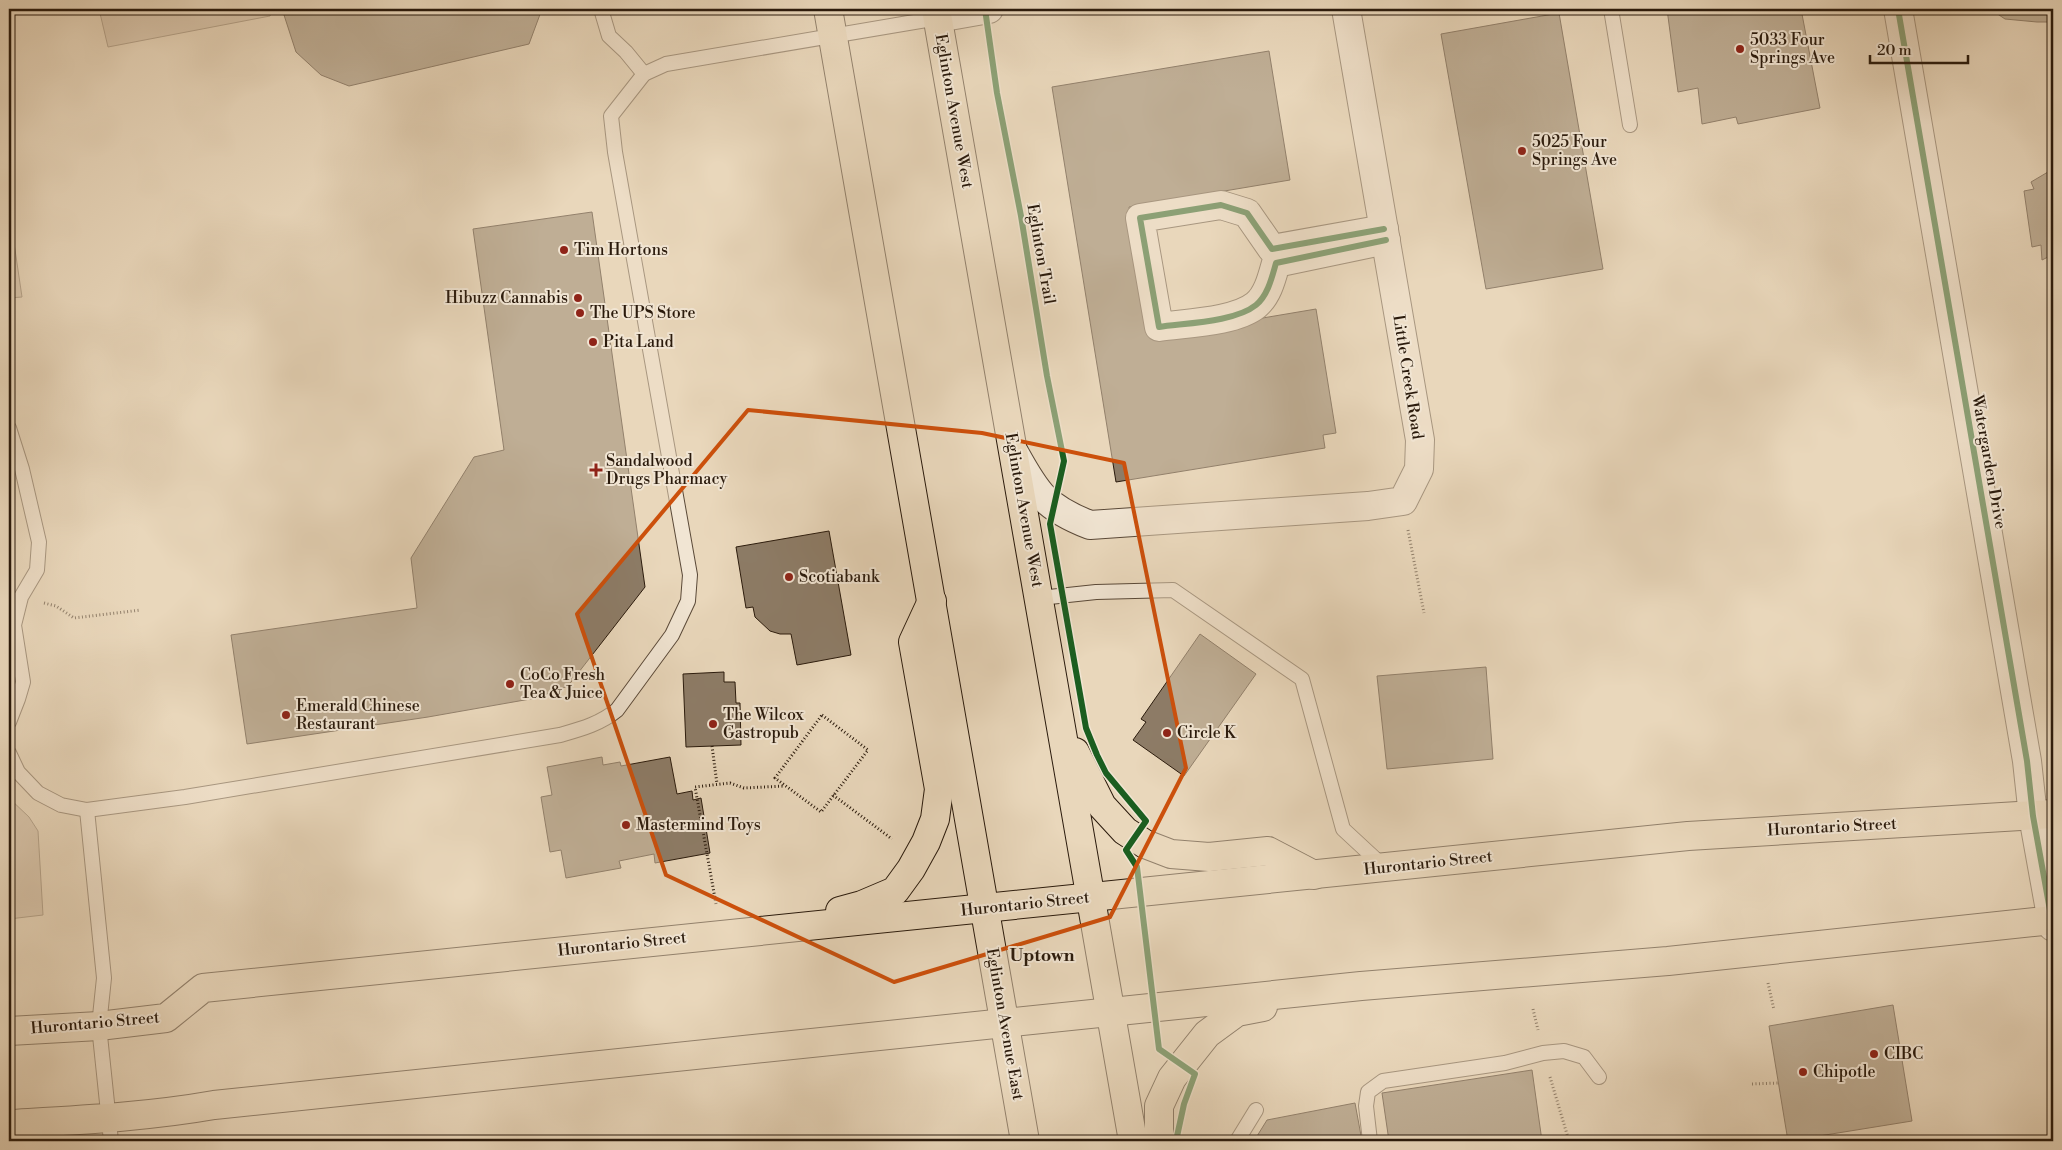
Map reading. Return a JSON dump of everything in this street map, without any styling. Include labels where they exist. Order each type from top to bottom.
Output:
[{"type":"main road","points":[[828,9],[985,908]]},
{"type":"main road","name":"Eglinton Avenue West","points":[[937,13],[1040,598],[1058,714],[1110,1012]]},
{"type":"main road","points":[[760,930],[862,905],[895,891],[926,842],[934,819],[939,789],[913,642],[932,601]]},
{"type":"main road","points":[[1058,714],[1084,773],[1102,806],[1125,831],[1145,844],[1171,854],[1209,857],[1268,851],[1314,875]]},
{"type":"main road","name":"Hurontario Street","points":[[9,1031],[99,1026],[166,1018],[203,988],[1688,836],[2043,815]]},
{"type":"main road","name":"Eglinton Avenue East","points":[[985,908],[1025,1141]]},
{"type":"main road","points":[[9,1124],[110,1130],[172,1112],[214,1105],[1361,986],[1668,961],[2053,922]]},
{"type":"main road","points":[[1159,1141],[1159,1106],[1172,1078],[1207,1034],[1237,1012],[1361,986]]},
{"type":"main road","points":[[1110,1012],[1133,1141]]},
{"type":"street","points":[[937,13],[989,9]]},
{"type":"street","name":"Little Creek Road","points":[[1346,9],[1420,440],[1419,469],[1403,501]]},
{"type":"street","name":"Watergarden Drive","points":[[1898,9],[2027,761],[2043,815],[2053,922]]},
{"type":"street","points":[[1221,205],[1247,213],[1272,249],[1385,235],[1276,263],[1270,286],[1257,304],[1240,313],[1216,319],[1159,327],[1140,218],[1221,205]]},
{"type":"street","points":[[1013,450],[1040,496],[1054,508],[1090,525],[1368,506],[1403,501]]},
{"type":"lane","points":[[601,9],[610,36],[644,74]]},
{"type":"lane","points":[[1611,9],[1630,125]]},
{"type":"lane","points":[[9,753],[18,772],[38,793],[61,805],[87,810],[185,797],[560,735],[593,726],[617,710],[672,634],[688,600],[690,575],[611,129],[611,116],[644,74],[666,64],[833,36],[937,13]]},
{"type":"lane","points":[[9,428],[22,469],[39,542],[37,570],[21,597],[14,625],[23,682],[9,722]]},
{"type":"lane","points":[[1040,598],[1096,592],[1173,590],[1302,679],[1343,829],[1385,868]]},
{"type":"lane","points":[[87,810],[104,978],[99,1026],[110,1130]]},
{"type":"lane","points":[[1370,1141],[1366,1106],[1368,1092],[1383,1081],[1506,1063],[1543,1053],[1564,1051],[1584,1056],[1599,1077]]},
{"type":"lane","points":[[1237,1141],[1256,1110]]},
{"type":"path","points":[[1403,501],[1424,613]]},
{"type":"path","points":[[21,597],[56,606],[74,618],[141,610]]},
{"type":"path","points":[[822,715],[868,750],[821,812],[786,786],[775,778],[822,715]]},
{"type":"path","points":[[712,746],[716,784]]},
{"type":"path","points":[[716,904],[695,787],[730,783],[744,788],[786,786]]},
{"type":"path","points":[[833,795],[895,841]]},
{"type":"path","points":[[1768,983],[1774,1010]]},
{"type":"path","points":[[1752,1084],[1778,1083]]},
{"type":"highlighted area","points":[[748,410],[982,433],[1124,463],[1186,768],[1110,917],[894,982],[666,875],[577,614]]},
{"type":"shaded area","points":[[99,9],[273,9],[270,16],[108,47]]},
{"type":"shaded area","points":[[9,209],[22,297],[9,298]]},
{"type":"shaded area","points":[[9,798],[29,817],[38,831],[43,915],[9,919]]},
{"type":"building","points":[[285,9],[542,9],[529,44],[349,86],[321,75],[296,52],[284,15]]},
{"type":"building","name":"5033 Four Springs Ave","points":[[1667,9],[1801,9],[1820,108],[1738,124],[1736,117],[1702,124],[1698,88],[1678,92]]},
{"type":"building","points":[[1990,9],[2053,9],[2053,22],[2005,19]]},
{"type":"building","name":"5025 Four Springs Ave","points":[[1559,13],[1603,269],[1486,289],[1441,34]]},
{"type":"building","points":[[1269,51],[1290,180],[1129,207],[1150,337],[1316,309],[1336,433],[1323,435],[1325,448],[1116,482],[1052,87]]},
{"type":"building","points":[[2053,169],[2053,266],[2048,257],[2042,260],[2041,245],[2032,247],[2024,191],[2034,189],[2031,182]]},
{"type":"building","points":[[592,212],[645,587],[568,686],[536,698],[428,717],[247,744],[231,635],[417,608],[411,558],[474,457],[504,450],[473,229]]},
{"type":"building","name":"Scotiabank","points":[[829,531],[851,655],[797,665],[791,634],[780,634],[770,631],[755,617],[753,607],[746,608],[736,547]]},
{"type":"building","points":[[1200,634],[1256,674],[1184,776],[1133,740],[1146,722],[1141,719]]},
{"type":"building","points":[[1486,667],[1493,759],[1387,769],[1377,676]]},
{"type":"building","name":"The Wilcox Gastropub","points":[[724,672],[724,682],[735,682],[736,703],[740,703],[741,745],[686,747],[683,674]]},
{"type":"building","name":"Mastermind Toys","points":[[602,757],[603,765],[620,762],[621,766],[670,757],[677,794],[692,791],[693,800],[701,798],[710,853],[655,863],[654,854],[619,861],[621,868],[566,878],[561,850],[550,852],[541,797],[552,795],[547,767]]},
{"type":"building","points":[[1893,1005],[1912,1121],[1788,1141],[1769,1026]]},
{"type":"building","points":[[1532,1070],[1542,1141],[1389,1141],[1382,1093]]},
{"type":"building","points":[[1355,1103],[1362,1141],[1254,1141],[1267,1120]]},
{"type":"cycle path","name":"Eglinton Trail","points":[[985,9],[997,93],[1021,216],[1047,376],[1064,461],[1050,524],[1086,728],[1106,773],[1146,821],[1126,850],[1137,867],[1159,1049],[1195,1074],[1184,1104],[1176,1141]]},
{"type":"cycle path","points":[[1898,9],[2027,761],[2033,816],[2053,927]]},
{"type":"cycle path","points":[[1384,229],[1272,249],[1247,213],[1221,205],[1140,218],[1159,327],[1196,323],[1247,311],[1264,296],[1276,263],[1386,240]]},
{"type":"place","name":"5033 Four Springs Ave","points":[[1740,49]]},
{"type":"place","name":"5025 Four Springs Ave","points":[[1522,151]]},
{"type":"place","name":"Tim Hortons","points":[[564,250]]},
{"type":"place","name":"Hibuzz Cannabis","points":[[578,298]]},
{"type":"place","name":"The UPS Store","points":[[580,313]]},
{"type":"place","name":"Pita Land","points":[[593,342]]},
{"type":"place","name":"Sandalwood Drugs Pharmacy","points":[[596,470]]},
{"type":"place","name":"Scotiabank","points":[[789,577]]},
{"type":"place","name":"CoCo Fresh Tea & Juice","points":[[510,684]]},
{"type":"place","name":"Emerald Chinese Restaurant","points":[[286,715]]},
{"type":"place","name":"The Wilcox Gastropub","points":[[713,724]]},
{"type":"place","name":"Circle K","points":[[1167,733]]},
{"type":"place","name":"Mastermind Toys","points":[[626,825]]},
{"type":"place","name":"CIBC","points":[[1874,1054]]},
{"type":"place","name":"Chipotle","points":[[1803,1072]]},
{"type":"district","name":"Uptown","points":[[1042,955]]}]
